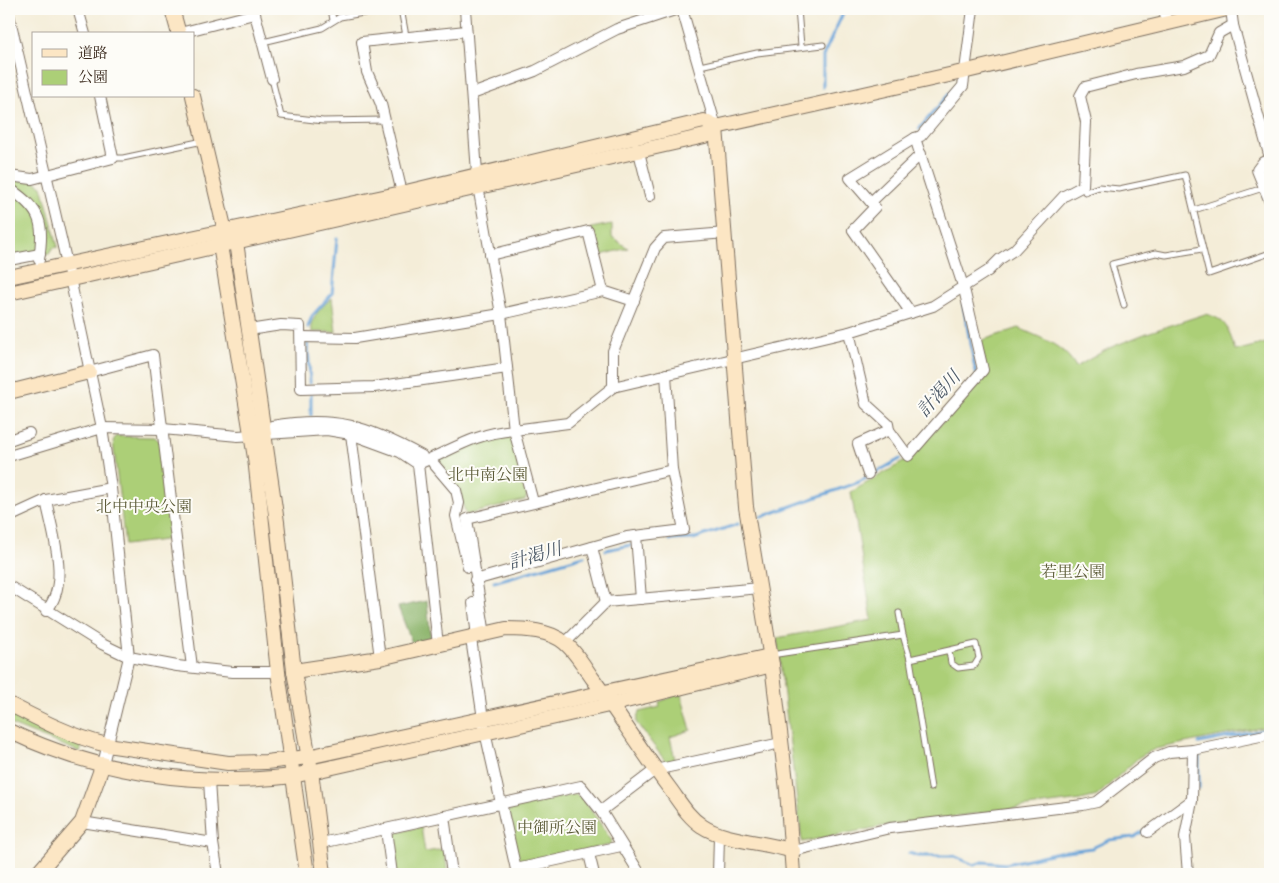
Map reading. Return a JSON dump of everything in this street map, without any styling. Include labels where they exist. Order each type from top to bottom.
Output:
[{"type":"street","points":[[78,9],[84,32]]},
{"type":"street","points":[[172,9],[178,32]]},
{"type":"street","points":[[465,9],[477,181],[500,314],[514,430],[533,502]]},
{"type":"street","points":[[472,94],[535,70],[617,29],[678,9]]},
{"type":"street","points":[[682,9],[700,66],[716,127],[726,233],[746,506],[771,660],[782,743],[793,851],[793,874]]},
{"type":"street","points":[[911,313],[853,230],[875,207],[850,178],[921,136],[964,86],[973,9]]},
{"type":"street","points":[[9,277],[191,236],[225,231],[402,193],[640,152],[709,135],[716,127],[967,71],[1166,16],[1227,9]]},
{"type":"street","points":[[1231,9],[1233,25],[1270,159],[1263,162],[1257,170],[1270,202]]},
{"type":"street","points":[[185,32],[254,11],[272,79]]},
{"type":"street","points":[[9,15],[67,264],[102,428],[111,488],[129,657],[102,764],[82,822],[36,874]]},
{"type":"street","points":[[9,456],[102,428],[262,432],[327,430],[351,434],[420,460],[490,432],[568,424],[613,387],[849,332],[933,306],[964,288],[1014,250],[1064,196],[1083,186],[1086,122],[1080,96],[1085,87],[1136,74],[1184,66],[1209,55],[1219,33],[1233,25]]},
{"type":"street","points":[[402,193],[381,104],[367,72],[362,42],[466,31]]},
{"type":"street","points":[[9,176],[24,179],[113,158],[100,98]]},
{"type":"street","points":[[193,98],[225,231],[236,242],[276,522],[294,671],[311,772],[324,874]]},
{"type":"street","points":[[9,293],[236,242],[477,181],[704,120],[716,127]]},
{"type":"street","points":[[849,332],[866,404],[888,424],[889,430],[908,456],[983,370],[964,288],[915,138]]},
{"type":"street","points":[[640,152],[650,196]]},
{"type":"street","points":[[871,202],[921,154]]},
{"type":"street","points":[[9,188],[29,204],[42,227],[39,257],[9,260]]},
{"type":"street","points":[[225,231],[220,245],[262,432],[278,672],[307,874]]},
{"type":"street","points":[[490,255],[588,231],[603,291]]},
{"type":"street","points":[[613,387],[613,351],[655,248],[664,238],[726,233]]},
{"type":"street","points":[[301,337],[355,338],[500,314],[603,291],[634,301]]},
{"type":"street","points":[[249,330],[280,325],[300,326],[301,389],[374,387],[507,368]]},
{"type":"street","points":[[9,392],[153,355],[192,667]]},
{"type":"street","points":[[475,580],[636,536],[684,530],[672,470],[666,374]]},
{"type":"street","points":[[262,432],[302,421],[345,423],[392,439],[420,460],[438,645]]},
{"type":"street","points":[[868,474],[858,444],[889,430]]},
{"type":"street","points":[[9,440],[30,433]]},
{"type":"street","points":[[351,434],[380,658]]},
{"type":"street","points":[[433,464],[457,490],[456,516],[460,542],[467,561],[478,637]]},
{"type":"street","points":[[622,846],[516,872],[499,804],[483,725],[475,580],[467,519],[672,470]]},
{"type":"street","points":[[9,517],[46,500],[111,488]]},
{"type":"street","points":[[46,500],[59,575],[56,596],[46,610]]},
{"type":"street","points":[[636,536],[640,599]]},
{"type":"street","points":[[592,547],[606,602]]},
{"type":"street","points":[[9,586],[102,644],[129,657],[232,672],[278,672]]},
{"type":"street","points":[[565,643],[606,602],[760,588]]},
{"type":"street","points":[[294,671],[380,658],[478,637],[506,629],[524,629],[549,635],[565,643],[607,699],[655,770],[689,815],[701,826],[719,836],[731,836],[793,851],[890,828],[1097,802],[1154,758],[1169,752],[1192,750],[1270,734]]},
{"type":"street","points":[[9,704],[44,722],[92,742],[107,745],[228,762],[290,760],[483,725],[607,699],[771,660]]},
{"type":"street","points":[[9,730],[32,742],[102,764],[160,776],[209,781],[293,776],[483,725]]},
{"type":"street","points":[[601,811],[655,770],[782,743]]},
{"type":"street","points":[[1188,874],[1186,837],[1192,800],[1192,750]]},
{"type":"street","points":[[209,781],[213,843],[218,874]]},
{"type":"street","points":[[320,845],[326,842],[581,786],[601,811],[640,874]]},
{"type":"street","points":[[1148,832],[1192,800]]},
{"type":"street","points":[[444,816],[452,874]]},
{"type":"street","points":[[82,822],[213,843]]},
{"type":"street","points":[[386,830],[392,874]]},
{"type":"street","points":[[718,874],[719,836]]},
{"type":"street","points":[[589,854],[594,874]]},
{"type":"lane","points":[[331,9],[333,20]]},
{"type":"lane","points":[[263,42],[322,28],[340,17],[387,9]]},
{"type":"lane","points":[[401,9],[406,36]]},
{"type":"lane","points":[[798,9],[801,46]]},
{"type":"lane","points":[[700,66],[757,53],[801,46],[823,45]]},
{"type":"lane","points":[[272,79],[281,116],[323,121],[385,120]]},
{"type":"lane","points":[[113,158],[123,158],[203,141]]},
{"type":"lane","points":[[1083,186],[1085,192],[1100,187],[1119,189],[1184,175],[1208,274],[1270,253]]},
{"type":"lane","points":[[1194,210],[1263,188]]},
{"type":"lane","points":[[1124,305],[1112,264],[1156,253],[1166,255],[1202,249]]},
{"type":"lane","points":[[899,613],[910,659],[931,788]]},
{"type":"lane","points":[[771,660],[903,635]]},
{"type":"lane","points":[[910,659],[976,644],[980,658],[974,666],[958,668],[951,663],[949,651]]},
{"type":"green space","points":[[9,180],[34,181],[42,186],[58,247],[53,248],[49,254],[9,263]]},
{"type":"green space","points":[[612,224],[612,237],[628,248],[598,256],[591,228]]},
{"type":"green space","points":[[332,298],[336,332],[312,332],[315,317],[320,309]]},
{"type":"green space","name":"若里公園","points":[[1205,314],[1219,319],[1223,323],[1229,332],[1235,351],[1270,342],[1270,726],[1155,749],[1139,757],[1097,796],[1081,800],[889,825],[802,842],[777,638],[872,620],[851,492],[905,461],[988,375],[980,341],[1019,328],[1058,347],[1071,359],[1076,367],[1109,348]]},
{"type":"green space","name":"北中南公園","points":[[499,435],[514,438],[527,496],[525,500],[466,515],[458,489],[437,461],[483,439]]},
{"type":"green space","name":"北中中央公園","points":[[116,436],[155,437],[160,442],[172,539],[125,545],[113,441]]},
{"type":"green space","points":[[427,601],[431,641],[413,645],[398,607]]},
{"type":"green space","points":[[676,677],[691,730],[670,737],[675,760],[666,762],[636,722],[639,712],[660,707],[659,702],[672,697]]},
{"type":"green space","points":[[9,714],[82,746],[80,752],[9,724]]},
{"type":"green space","name":"中御所公園","points":[[575,794],[582,797],[612,841],[610,845],[525,863],[518,860],[508,813],[511,808]]},
{"type":"green space","points":[[421,827],[425,852],[444,849],[448,874],[396,874],[392,840],[396,832]]},
{"type":"waterway","points":[[823,87],[823,56],[845,9]]},
{"type":"waterway","name":"計渇川","points":[[964,43],[967,9]]},
{"type":"waterway","name":"計渇川","points":[[919,129],[956,86]]},
{"type":"waterway","points":[[308,327],[312,316],[332,294],[337,238]]},
{"type":"waterway","name":"計渇川","points":[[963,304],[976,374]]},
{"type":"waterway","points":[[308,344],[310,383]]},
{"type":"waterway","points":[[311,395],[311,415]]},
{"type":"waterway","name":"計渇川","points":[[761,517],[859,482],[900,459]]},
{"type":"waterway","name":"計渇川","points":[[670,540],[693,539],[738,524]]},
{"type":"waterway","name":"計渇川","points":[[606,550],[631,545]]},
{"type":"waterway","name":"計渇川","points":[[494,582],[584,556]]},
{"type":"waterway","points":[[1199,743],[1270,729]]},
{"type":"waterway","points":[[1199,757],[1199,788]]},
{"type":"waterway","points":[[909,853],[918,856],[954,856],[974,865],[983,862],[1006,864],[1059,852],[1092,848],[1109,840],[1134,837],[1147,829]]}]
